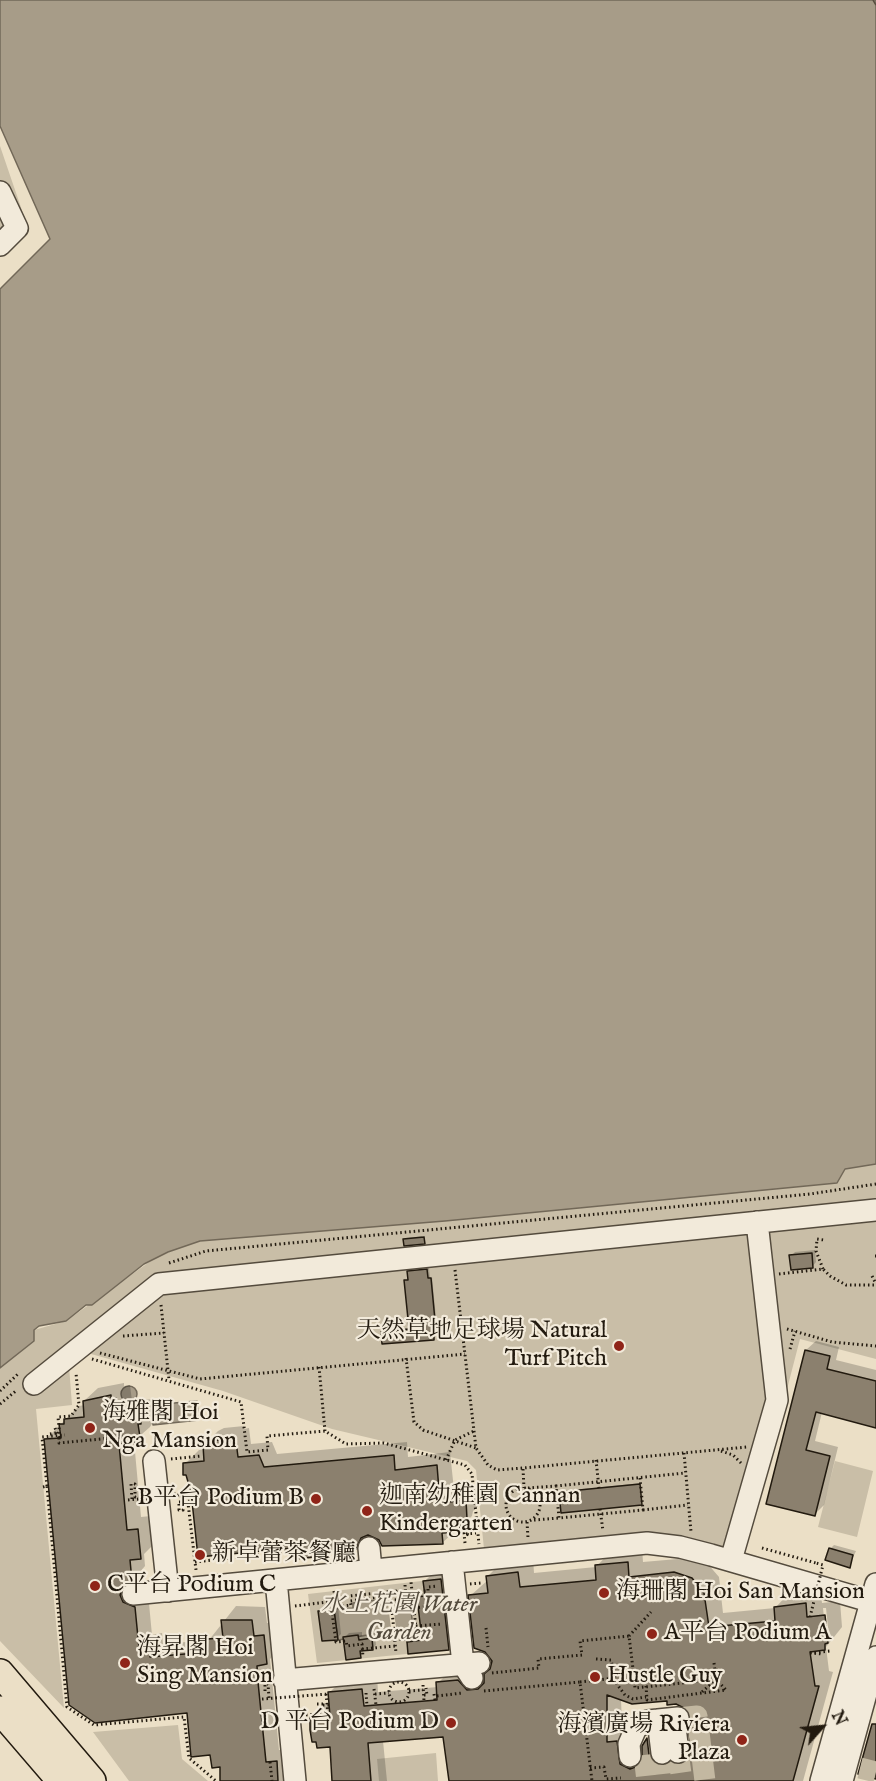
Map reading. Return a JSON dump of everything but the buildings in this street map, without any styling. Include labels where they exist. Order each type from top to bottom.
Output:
[{"type":"main road","points":[[0,1673],[92,1781]]},
{"type":"main road","points":[[0,1710],[61,1781]]},
{"type":"street","points":[[0,192],[17,228],[0,245]]},
{"type":"street","points":[[34,1384],[83,1352],[159,1284],[209,1277],[876,1210]]},
{"type":"street","points":[[731,1560],[764,1445],[770,1401],[768,1324],[757,1222]]},
{"type":"street","points":[[154,1461],[168,1591]]},
{"type":"street","points":[[134,1594],[168,1591],[274,1572],[371,1570],[459,1555],[647,1543],[680,1547],[874,1596],[821,1781]]},
{"type":"street","points":[[369,1548],[371,1570]]},
{"type":"street","points":[[291,1680],[476,1672],[459,1555]]},
{"type":"street","points":[[274,1572],[291,1680],[295,1781]]},
{"type":"street","points":[[850,1771],[876,1657]]},
{"type":"street","points":[[663,1720],[654,1754],[630,1738],[636,1728],[663,1720]]},
{"type":"path","points":[[168,1264],[206,1251],[810,1194],[876,1184]]},
{"type":"path","points":[[450,1228],[476,1448],[488,1465],[497,1470],[764,1445]]},
{"type":"path","points":[[824,1240],[817,1239],[816,1251],[823,1269],[837,1282],[846,1285],[876,1284],[872,1276]]},
{"type":"path","points":[[785,1273],[823,1269]]},
{"type":"path","points":[[159,1284],[169,1380]]},
{"type":"path","points":[[768,1324],[832,1342],[876,1346]]},
{"type":"path","points":[[83,1352],[164,1333]]},
{"type":"path","points":[[83,1352],[200,1379],[465,1354]]},
{"type":"path","points":[[83,1352],[243,1404],[247,1452],[268,1450],[267,1436],[325,1431],[346,1444],[384,1443],[465,1465],[472,1474],[479,1545]]},
{"type":"path","points":[[83,1352],[79,1405],[71,1416],[58,1417],[59,1443],[122,1437],[123,1444]]},
{"type":"path","points":[[406,1358],[414,1422],[423,1430],[476,1448]]},
{"type":"path","points":[[319,1367],[325,1431]]},
{"type":"path","points":[[200,1379],[201,1389]]},
{"type":"path","points":[[55,1428],[58,1435]]},
{"type":"path","points":[[446,1460],[455,1440],[474,1431]]},
{"type":"path","points":[[50,1434],[65,1436]]},
{"type":"path","points":[[58,1435],[42,1437],[67,1707],[94,1725],[184,1717],[189,1758],[216,1781]]},
{"type":"path","points":[[684,1453],[691,1538]]},
{"type":"path","points":[[154,1461],[201,1456]]},
{"type":"path","points":[[596,1460],[598,1488]]},
{"type":"path","points":[[523,1468],[525,1488]]},
{"type":"path","points":[[686,1473],[525,1488],[511,1493],[506,1508],[516,1521],[529,1521],[688,1505]]},
{"type":"path","points":[[640,1478],[644,1510]]},
{"type":"path","points":[[132,1499],[131,1484],[135,1484],[135,1490]]},
{"type":"path","points":[[556,1486],[559,1518]]},
{"type":"path","points":[[525,1488],[536,1494],[540,1505],[537,1515],[529,1521]]},
{"type":"path","points":[[128,1500],[190,1494]]},
{"type":"path","points":[[440,1498],[473,1496],[476,1533],[466,1534],[467,1540],[470,1540],[469,1535],[464,1533],[459,1555]]},
{"type":"path","points":[[194,1501],[179,1502],[179,1510],[183,1510],[182,1504],[188,1503],[196,1573]]},
{"type":"path","points":[[601,1512],[603,1531]]},
{"type":"path","points":[[529,1521],[529,1541]]},
{"type":"path","points":[[325,1548],[336,1547]]},
{"type":"path","points":[[762,1548],[823,1565],[810,1617]]},
{"type":"path","points":[[195,1562],[294,1551]]},
{"type":"path","points":[[272,1554],[274,1572]]},
{"type":"path","points":[[394,1638],[417,1638],[411,1577]]},
{"type":"path","points":[[470,1584],[482,1583]]},
{"type":"path","points":[[405,1584],[406,1598]]},
{"type":"path","points":[[395,1646],[362,1650],[362,1644],[346,1646],[346,1641],[336,1642],[331,1598],[396,1591],[397,1595],[428,1591],[428,1587],[440,1585],[441,1595]]},
{"type":"path","points":[[291,1606],[335,1598],[336,1607],[351,1605],[350,1600],[386,1596],[386,1601],[391,1602],[413,1598]]},
{"type":"path","points":[[391,1602],[396,1655]]},
{"type":"path","points":[[414,1608],[436,1606]]},
{"type":"path","points":[[435,1697],[476,1672],[490,1673],[538,1668],[538,1659],[582,1655],[580,1641],[629,1636],[651,1612]]},
{"type":"path","points":[[416,1627],[438,1624]]},
{"type":"path","points":[[476,1672],[486,1628]]},
{"type":"path","points":[[629,1636],[633,1669]]},
{"type":"path","points":[[815,1653],[830,1651]]},
{"type":"path","points":[[567,1656],[568,1662]]},
{"type":"path","points":[[596,1659],[611,1660],[616,1683],[625,1695],[633,1699],[647,1697]]},
{"type":"path","points":[[646,1686],[647,1700],[726,1690],[716,1679],[714,1663]]},
{"type":"path","points":[[476,1672],[580,1682],[615,1678]]},
{"type":"path","points":[[634,1677],[635,1688],[701,1681],[700,1673],[715,1672]]},
{"type":"path","points":[[702,1692],[716,1679]]},
{"type":"path","points":[[398,1682],[404,1683],[409,1691],[407,1697],[398,1701],[392,1699],[389,1692],[391,1687],[398,1682]]},
{"type":"path","points":[[580,1682],[592,1781]]},
{"type":"path","points":[[265,1691],[265,1684],[268,1684],[269,1698]]},
{"type":"path","points":[[409,1691],[426,1689],[426,1695]]},
{"type":"path","points":[[375,1694],[389,1692]]},
{"type":"path","points":[[366,1694],[367,1706]]},
{"type":"path","points":[[262,1699],[326,1697]]},
{"type":"path","points":[[317,1704],[329,1705]]},
{"type":"path","points":[[301,1715],[330,1713]]},
{"type":"path","points":[[270,1762],[272,1781]]},
{"type":"path","points":[[590,1768],[604,1767],[606,1779],[621,1778]]},
{"type":"green space","points":[[0,146],[28,228],[0,257]]},
{"type":"green space","points":[[876,1164],[876,1359],[800,1339],[744,1555],[682,1538],[652,1533],[484,1549],[476,1470],[467,1461],[332,1429],[223,1391],[84,1352],[69,1366],[72,1405],[36,1409],[64,1708],[0,1641],[0,1368],[34,1341],[34,1330],[66,1321],[155,1258],[189,1244],[210,1239],[445,1221],[837,1183],[845,1169]]},
{"type":"green space","points":[[835,1461],[873,1471],[857,1537],[818,1527]]},
{"type":"green space","name":"水上花園 Water Garden","points":[[448,1578],[456,1649],[317,1663],[308,1594]]},
{"type":"green space","points":[[178,1725],[182,1759],[208,1781],[129,1781],[93,1732]]},
{"type":"green space","points":[[436,1753],[438,1781],[379,1781],[377,1759]]},
{"type":"shaded area","points":[[0,0],[876,0],[876,1164],[845,1169],[837,1183],[445,1221],[200,1241],[168,1252],[144,1264],[92,1305],[86,1305],[66,1321],[39,1326],[34,1330],[34,1341],[0,1368],[0,289],[50,239],[0,126]]},
{"type":"shaded area","points":[[129,1386],[137,1394],[129,1402],[121,1394]]},
{"type":"shaded area","points":[[197,1401],[199,1420],[153,1425],[151,1405]]},
{"type":"shaded area","points":[[384,1599],[385,1604],[410,1601],[413,1628],[420,1628],[422,1640],[407,1642],[406,1635],[380,1638],[379,1633],[338,1640],[334,1609],[353,1608],[353,1603]]},
{"type":"pier","points":[[393,1603],[397,1636],[392,1636],[388,1604]]},
{"type":"ferry route","points":[[873,0],[876,5]]},
{"type":"tunnel","points":[[678,1718],[697,1716],[705,1781]]},
{"type":"tunnel","points":[[678,1752],[682,1781]]},
{"type":"tunnel","points":[[662,1753],[665,1781]]},
{"type":"tunnel","points":[[644,1755],[647,1781]]},
{"type":"tunnel","points":[[860,1768],[876,1772]]},
{"type":"place","name":"天然草地足球場 Natural Turf Pitch","points":[[619,1346]]},
{"type":"place","name":"海雅閣 Hoi Nga Mansion","points":[[90,1428]]},
{"type":"place","name":"B平台 Podium B","points":[[316,1499]]},
{"type":"place","name":"迦南幼稚園 Cannan Kindergarten","points":[[367,1511]]},
{"type":"place","name":"新卓蕾茶餐廳","points":[[200,1555]]},
{"type":"place","name":"C平台 Podium C","points":[[95,1586]]},
{"type":"place","name":"海珊閣 Hoi San Mansion","points":[[604,1593]]},
{"type":"place","name":"A平台 Podium A","points":[[652,1634]]},
{"type":"place","name":"海昇閣 Hoi Sing Mansion","points":[[125,1663]]},
{"type":"place","name":"Hustle Guy","points":[[595,1677]]},
{"type":"place","name":"D 平台 Podium D","points":[[451,1723]]},
{"type":"place","name":"海濱廣場 Riviera Plaza","points":[[742,1740]]}]
